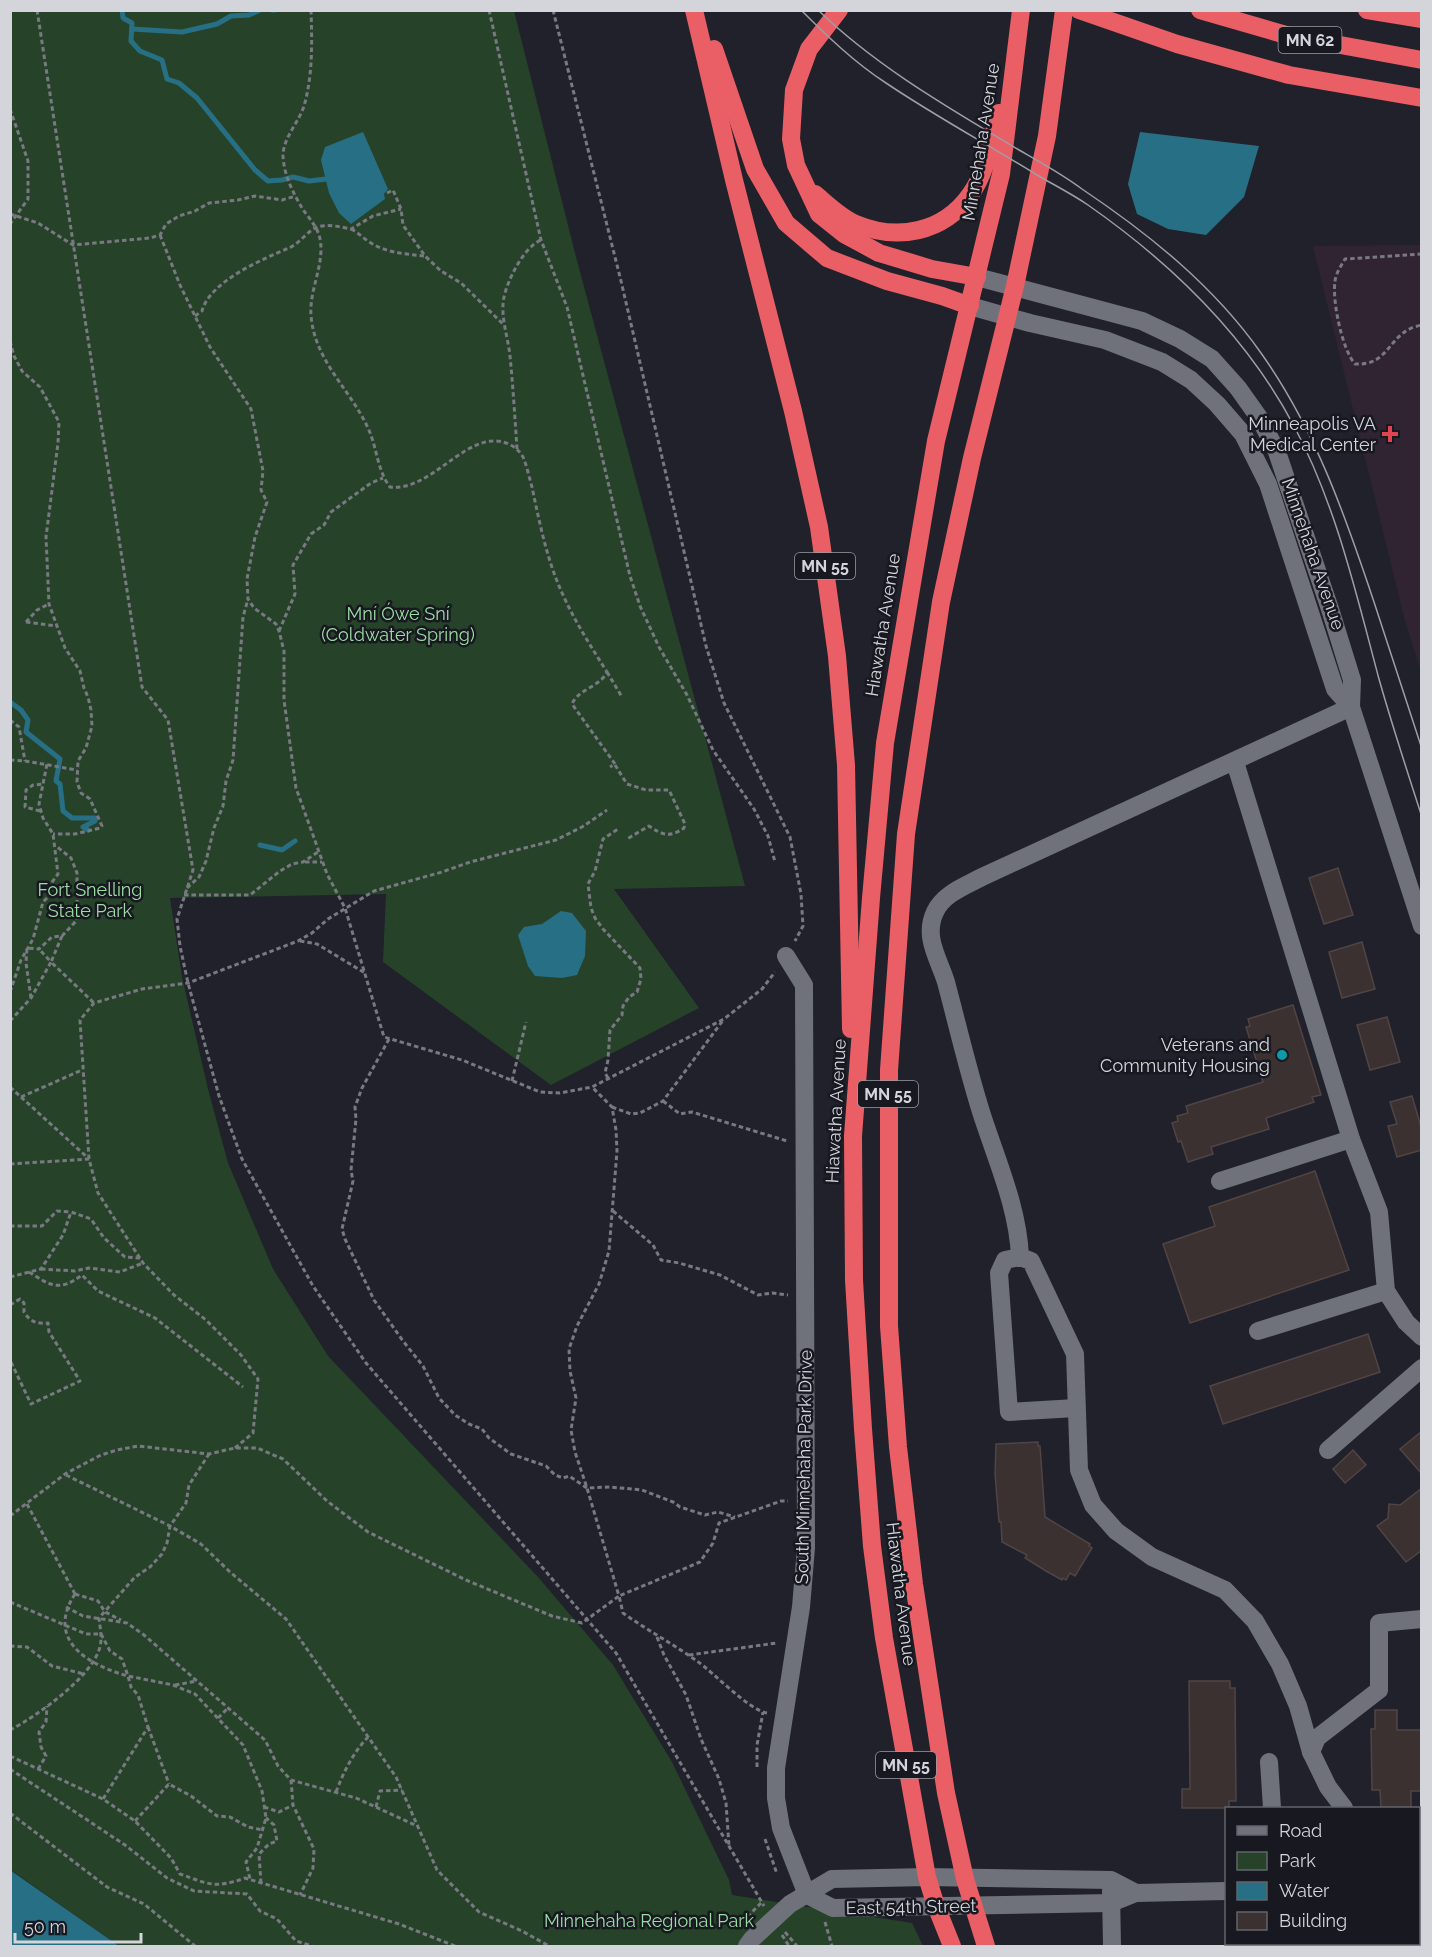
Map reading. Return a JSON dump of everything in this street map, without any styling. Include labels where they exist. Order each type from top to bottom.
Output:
[{"type":"highway","name":"MN 55","points":[[694,10],[793,411],[819,527],[837,656],[846,765],[854,1136]]},
{"type":"highway","points":[[701,10],[755,169],[786,223],[827,258],[887,281],[945,296],[970,306]]},
{"type":"highway","points":[[839,10],[809,49],[795,90],[791,139],[796,165],[819,213],[844,234],[879,253],[932,269],[977,277]]},
{"type":"highway","name":"Minnehaha Avenue","points":[[977,277],[1001,174],[1021,10]]},
{"type":"highway","name":"MN 55","points":[[1015,286],[1047,136],[1064,10]]},
{"type":"highway","points":[[1079,10],[1177,44],[1289,75],[1403,97],[1422,98]]},
{"type":"highway","name":"MN 62","points":[[1200,10],[1286,35],[1356,50],[1422,60]]},
{"type":"highway","points":[[1367,10],[1422,19]]},
{"type":"highway","points":[[805,185],[854,224],[881,232],[906,234],[929,228],[952,215],[970,195],[982,173],[1016,57]]},
{"type":"highway","name":"Hiawatha Avenue","points":[[952,1947],[927,1877],[884,1638],[872,1546],[854,1280],[854,1136],[885,743],[936,441],[977,277]]},
{"type":"highway","name":"Hiawatha Avenue","points":[[986,1947],[965,1879],[946,1793],[898,1447],[889,1326],[889,1070],[906,834],[941,602],[972,458],[1015,286]]},
{"type":"street","name":"Minnehaha Avenue","points":[[977,277],[1081,303],[1152,325],[1180,339],[1212,359],[1238,388],[1260,419],[1277,452],[1330,609],[1352,680],[1351,707],[1422,926]]},
{"type":"street","name":"Minnehaha Avenue","points":[[970,306],[1030,323],[1105,340],[1162,362],[1191,380],[1217,404],[1243,434],[1268,483],[1335,688],[1351,707]]},
{"type":"street","points":[[1020,1257],[1019,1235],[1013,1208],[965,1061],[945,979],[935,957],[930,927],[935,912],[945,897],[982,877],[1351,707]]},
{"type":"street","points":[[1235,762],[1351,1139],[1379,1212],[1386,1291],[1406,1322],[1422,1337]]},
{"type":"street","name":"South Minnehaha Park Drive","points":[[786,956],[804,985],[806,1536],[801,1607],[776,1768],[776,1798],[780,1828],[807,1895]]},
{"type":"street","points":[[1220,1181],[1351,1139]]},
{"type":"street","points":[[1076,1408],[1009,1412],[999,1273],[1005,1260],[1020,1257],[1031,1261],[1075,1354],[1079,1470],[1093,1505],[1116,1531],[1152,1557],[1225,1590],[1255,1621],[1280,1664],[1298,1706],[1311,1752],[1328,1787],[1343,1807]]},
{"type":"street","points":[[1258,1331],[1386,1291]]},
{"type":"street","points":[[1328,1450],[1422,1368]]},
{"type":"street","points":[[1311,1752],[1317,1738],[1379,1690],[1378,1623],[1422,1620]]},
{"type":"street","points":[[1269,1762],[1272,1807]]},
{"type":"street","name":"East 54th Street","points":[[1136,1893],[1111,1880],[927,1877],[831,1879],[807,1895],[833,1908],[1111,1903],[1136,1893],[1225,1891]]},
{"type":"street","points":[[1111,1880],[1112,1947]]},
{"type":"street","points":[[747,1947],[772,1919],[790,1904],[807,1895]]},
{"type":"path","points":[[37,10],[142,687],[168,720],[193,870],[177,919],[188,983],[219,1096],[242,1159],[313,1286],[366,1363],[616,1653],[761,1903]]},
{"type":"path","points":[[311,10],[312,48],[309,81],[299,119],[288,138],[283,154],[286,174],[320,237],[321,248],[310,312],[312,326],[324,359],[367,425],[375,444],[383,478],[390,487],[400,489],[418,482],[478,445],[492,441],[507,443],[517,449],[523,457],[529,476],[558,587],[569,611],[622,697]]},
{"type":"path","points":[[489,10],[541,240],[567,307],[630,576],[640,606],[713,750],[754,809],[768,836],[775,862]]},
{"type":"path","points":[[248,599],[254,608],[276,624],[279,631],[284,651],[284,700],[296,788],[322,862],[345,908],[384,1037],[462,1060],[540,1092],[560,1093],[592,1087],[724,1019],[762,989],[786,956],[803,926],[801,894],[790,837],[724,703],[706,646],[621,281],[553,10]]},
{"type":"path","points":[[10,110],[28,161],[28,199],[13,214],[10,224]]},
{"type":"path","points":[[387,193],[393,190],[401,209],[403,225],[425,256],[441,271],[461,283],[504,325]]},
{"type":"path","points":[[13,214],[38,224],[73,245],[150,238],[160,235],[166,224],[209,202],[255,196],[282,200],[296,196]]},
{"type":"path","points":[[351,229],[373,216],[401,209]]},
{"type":"path","points":[[195,316],[202,311],[205,302],[217,288],[247,266],[304,239],[315,228],[336,226],[351,229],[371,243],[398,254],[425,256]]},
{"type":"path","points":[[160,235],[210,347],[251,409],[263,471],[261,490],[267,502],[255,537],[247,579],[248,599],[242,628],[233,760],[226,781],[223,806],[214,828],[206,861],[199,877],[186,889]]},
{"type":"path","points":[[517,449],[509,354],[504,325],[504,297],[515,270],[529,248],[541,240]]},
{"type":"path","points":[[1422,254],[1345,259],[1335,280],[1335,305],[1346,347],[1355,364],[1378,360],[1402,332],[1422,326]]},
{"type":"path","points":[[10,341],[14,356],[22,371],[40,387],[59,422],[46,537],[49,604],[65,648],[80,671],[92,710],[90,736],[78,761],[77,782],[81,793],[90,799],[102,826],[75,834],[53,834]]},
{"type":"path","points":[[279,631],[295,594],[293,565],[311,534],[324,525],[331,512],[371,483],[383,478]]},
{"type":"path","points":[[49,604],[37,610],[26,621],[56,626]]},
{"type":"path","points":[[607,672],[603,679],[574,699],[572,704],[627,783],[646,790],[669,790],[685,824],[684,828],[670,835],[662,834],[649,826],[627,839]]},
{"type":"path","points":[[10,720],[19,727],[25,761]]},
{"type":"path","points":[[10,760],[77,770]]},
{"type":"path","points":[[10,992],[21,960],[33,939],[43,902],[51,894],[50,885],[58,873],[53,834],[40,812],[39,804],[47,764]]},
{"type":"path","points":[[40,812],[25,807],[26,790],[33,785],[44,784]]},
{"type":"path","points":[[235,1448],[253,1433],[258,1379],[240,1355],[206,1320],[174,1295],[143,1263],[98,1193],[89,1159],[80,1020],[94,1003],[142,989],[188,983],[298,941],[374,891],[470,862],[556,840],[582,827],[607,810]]},
{"type":"path","points":[[608,1078],[605,1073],[610,1030],[622,1015],[623,1006],[629,997],[637,992],[642,979],[639,968],[595,918],[588,897],[588,884],[595,872],[603,839],[618,829]]},
{"type":"path","points":[[10,1021],[31,998],[62,936],[77,920],[77,873],[71,858],[56,846]]},
{"type":"path","points":[[303,862],[318,852]]},
{"type":"path","points":[[184,896],[250,895],[292,864],[322,862]]},
{"type":"path","points":[[39,949],[52,937],[62,936]]},
{"type":"path","points":[[298,941],[317,944],[365,973]]},
{"type":"path","points":[[27,948],[39,949],[94,1003]]},
{"type":"path","points":[[27,948],[26,963],[31,998]]},
{"type":"path","points":[[592,1087],[612,1107],[631,1114],[640,1113],[663,1101],[724,1019]]},
{"type":"path","points":[[512,1080],[526,1022]]},
{"type":"path","points":[[389,1039],[362,1088],[355,1107],[351,1170],[353,1181],[342,1229],[374,1300],[423,1366],[439,1398],[455,1415],[482,1429],[489,1438],[511,1454],[546,1466],[562,1478],[570,1476],[588,1488],[610,1487],[642,1490],[705,1515],[718,1512],[735,1517]]},
{"type":"path","points":[[21,1097],[82,1070]]},
{"type":"path","points":[[10,1087],[89,1159]]},
{"type":"path","points":[[663,1101],[680,1114],[692,1113],[726,1121],[783,1141]]},
{"type":"path","points":[[612,1107],[617,1151],[609,1251],[599,1284],[577,1326],[569,1349],[570,1371],[576,1398],[571,1430],[575,1452],[588,1488],[623,1614],[687,1655],[765,1713],[757,1745],[757,1768]]},
{"type":"path","points":[[10,1164],[89,1159]]},
{"type":"path","points":[[10,1226],[42,1226],[57,1211],[70,1212],[91,1219],[104,1238],[125,1257],[140,1258]]},
{"type":"path","points":[[613,1211],[653,1245],[661,1260],[720,1275],[758,1295],[772,1293],[786,1295]]},
{"type":"path","points":[[40,1269],[63,1235],[70,1212]]},
{"type":"path","points":[[10,1277],[40,1269],[75,1271],[89,1268],[120,1272],[143,1263]]},
{"type":"path","points":[[29,1272],[48,1284],[56,1285],[68,1285],[82,1275],[98,1291],[155,1318],[243,1387]]},
{"type":"path","points":[[10,1305],[20,1299],[24,1303],[24,1312],[29,1320],[39,1324],[48,1323],[49,1332],[80,1381],[31,1404],[10,1360]]},
{"type":"path","points":[[10,1516],[65,1474],[101,1455],[117,1450],[138,1446],[209,1454],[235,1448],[257,1448],[283,1459],[327,1501],[368,1532],[422,1560],[552,1616],[582,1623],[618,1596],[700,1562],[713,1543],[719,1523],[781,1501],[791,1502]]},
{"type":"path","points":[[99,1618],[135,1577],[150,1567],[162,1554],[170,1526],[186,1503],[189,1485],[209,1454]]},
{"type":"path","points":[[65,1474],[170,1526],[201,1544],[230,1572],[286,1619],[396,1777],[437,1870],[479,1912],[522,1931],[549,1947]]},
{"type":"path","points":[[27,1504],[75,1594],[98,1601],[105,1612],[127,1623],[197,1680],[265,1740],[278,1766],[291,1780],[336,1792],[376,1807],[418,1827]]},
{"type":"path","points":[[75,1594],[66,1607],[66,1625],[74,1647],[80,1655],[111,1672],[173,1685],[195,1694],[243,1745],[262,1791],[266,1818],[257,1848],[246,1862],[250,1879]]},
{"type":"path","points":[[10,1602],[86,1634],[101,1634]]},
{"type":"path","points":[[66,1607],[83,1616],[127,1623]]},
{"type":"path","points":[[10,1730],[33,1718],[84,1674],[93,1663],[100,1649],[99,1618]]},
{"type":"path","points":[[101,1634],[110,1651],[122,1659],[130,1687],[138,1695],[169,1784],[191,1796],[217,1816],[230,1817],[248,1827],[263,1830]]},
{"type":"path","points":[[656,1636],[686,1695],[701,1739],[719,1779],[726,1803],[729,1848]]},
{"type":"path","points":[[687,1655],[780,1643]]},
{"type":"path","points":[[10,1646],[27,1647],[52,1666],[84,1674]]},
{"type":"path","points":[[173,1685],[197,1680]]},
{"type":"path","points":[[38,1769],[46,1756],[41,1747],[39,1732],[46,1722],[47,1706]]},
{"type":"path","points":[[218,1718],[228,1708]]},
{"type":"path","points":[[103,1799],[148,1727]]},
{"type":"path","points":[[336,1792],[342,1775],[368,1737]]},
{"type":"path","points":[[10,1756],[103,1799],[135,1821],[171,1858],[180,1874],[202,1882],[224,1885],[245,1878],[250,1879],[399,1924],[455,1947]]},
{"type":"path","points":[[10,1769],[125,1845],[167,1878],[194,1891],[247,1894],[260,1911],[277,1919],[296,1941],[312,1947]]},
{"type":"path","points":[[291,1780],[293,1805],[314,1849],[313,1868],[300,1895]]},
{"type":"path","points":[[135,1821],[169,1784]]},
{"type":"path","points":[[376,1807],[380,1791],[402,1790]]},
{"type":"path","points":[[264,1807],[279,1812],[293,1805]]},
{"type":"path","points":[[10,1813],[107,1887],[144,1905],[195,1947]]},
{"type":"path","points":[[261,1883],[259,1854],[269,1844],[277,1841],[274,1825],[266,1818]]},
{"type":"path","points":[[824,1920],[832,1947]]},
{"type":"shaded area","name":"Minneapolis VA Medical Center","points":[[1422,245],[1421,671],[1405,621],[1313,246]]},
{"type":"green space","points":[[11,11],[514,11],[576,257],[745,886],[614,889],[699,1008],[551,1085],[383,962],[386,894],[170,898],[182,977],[228,1163],[273,1269],[328,1356],[538,1577],[613,1665],[672,1762],[729,1880],[732,1895],[912,1923],[923,1946],[119,1946],[11,1870]]},
{"type":"green space","points":[[1349,1945],[1408,1946],[1350,1946]]},
{"type":"water","points":[[363,132],[388,189],[384,194],[385,199],[351,224],[339,213],[329,193],[321,160],[325,147]]},
{"type":"water","points":[[1140,132],[1259,146],[1244,197],[1206,235],[1168,229],[1137,214],[1128,184]]},
{"type":"water","points":[[561,911],[572,913],[586,931],[585,956],[577,975],[562,978],[535,976],[528,966],[518,935],[524,927],[542,924]]},
{"type":"water","points":[[10,1870],[119,1946],[11,1946]]},
{"type":"building","points":[[1338,868],[1353,915],[1324,924],[1309,878]]},
{"type":"building","points":[[1362,942],[1375,989],[1342,998],[1329,952]]},
{"type":"building","name":"Veterans and Community Housing","points":[[1293,1005],[1321,1095],[1312,1097],[1314,1102],[1266,1118],[1269,1129],[1211,1147],[1213,1154],[1188,1162],[1172,1123],[1178,1121],[1177,1116],[1188,1113],[1186,1106],[1263,1082],[1246,1027],[1250,1026],[1248,1019]]},
{"type":"building","points":[[1387,1017],[1400,1062],[1370,1070],[1357,1025]]},
{"type":"building","points":[[1412,1096],[1422,1130],[1422,1150],[1397,1157],[1388,1126],[1397,1124],[1390,1102]]},
{"type":"building","points":[[1315,1171],[1349,1270],[1190,1323],[1163,1244],[1215,1226],[1209,1207]]},
{"type":"building","points":[[1368,1334],[1380,1372],[1223,1424],[1210,1386]]},
{"type":"building","points":[[1422,1431],[1422,1474],[1400,1449]]},
{"type":"building","points":[[1038,1442],[1045,1517],[1090,1544],[1092,1548],[1075,1576],[1070,1573],[1066,1580],[1046,1571],[1025,1558],[1027,1555],[1002,1542],[995,1474],[996,1444]]},
{"type":"building","points":[[1353,1450],[1366,1465],[1345,1483],[1333,1469]]},
{"type":"building","points":[[1422,1488],[1422,1550],[1406,1562],[1377,1526],[1388,1518],[1389,1504],[1400,1505]]},
{"type":"building","points":[[1189,1681],[1230,1681],[1230,1688],[1235,1688],[1236,1801],[1229,1801],[1229,1807],[1225,1808],[1182,1808],[1182,1789],[1190,1789]]},
{"type":"building","points":[[1375,1710],[1397,1710],[1397,1730],[1421,1730],[1422,1791],[1411,1791],[1411,1807],[1381,1807],[1380,1790],[1372,1790],[1371,1729],[1375,1729]]},
{"type":"waterway","points":[[122,10],[123,18],[132,23],[131,41],[140,51],[162,60],[167,79],[179,83],[197,98],[255,170],[268,181],[293,177],[309,181],[326,179]]},
{"type":"waterway","points":[[132,29],[182,32],[217,24],[231,16],[249,15],[260,10]]},
{"type":"waterway","points":[[10,702],[21,710],[28,720],[26,732],[60,759],[56,781],[60,784],[63,811],[72,818],[95,818],[95,821],[83,827],[88,830]]},
{"type":"waterway","points":[[260,845],[282,850],[295,841]]},
{"type":"tram line","points":[[801,10],[863,67],[942,118],[1082,201],[1119,227],[1177,276],[1230,331],[1275,393],[1294,426],[1322,487],[1344,550],[1384,696],[1422,817]]},
{"type":"tram line","points":[[818,10],[864,50],[914,86],[1059,173],[1132,224],[1179,263],[1223,305],[1243,329],[1280,382],[1327,473],[1363,569],[1422,749]]},
{"type":"place","name":"Minneapolis VA Medical Center","points":[[1390,434]]},
{"type":"place","name":"Veterans and Community Housing","points":[[1282,1055]]},
{"type":"park label","name":"Mní Ówe Sní (Coldwater Spring)","points":[[398,624]]},
{"type":"park label","name":"Fort Snelling State Park","points":[[90,900]]},
{"type":"park label","name":"Minnehaha Regional Park","points":[[649,1921]]}]
